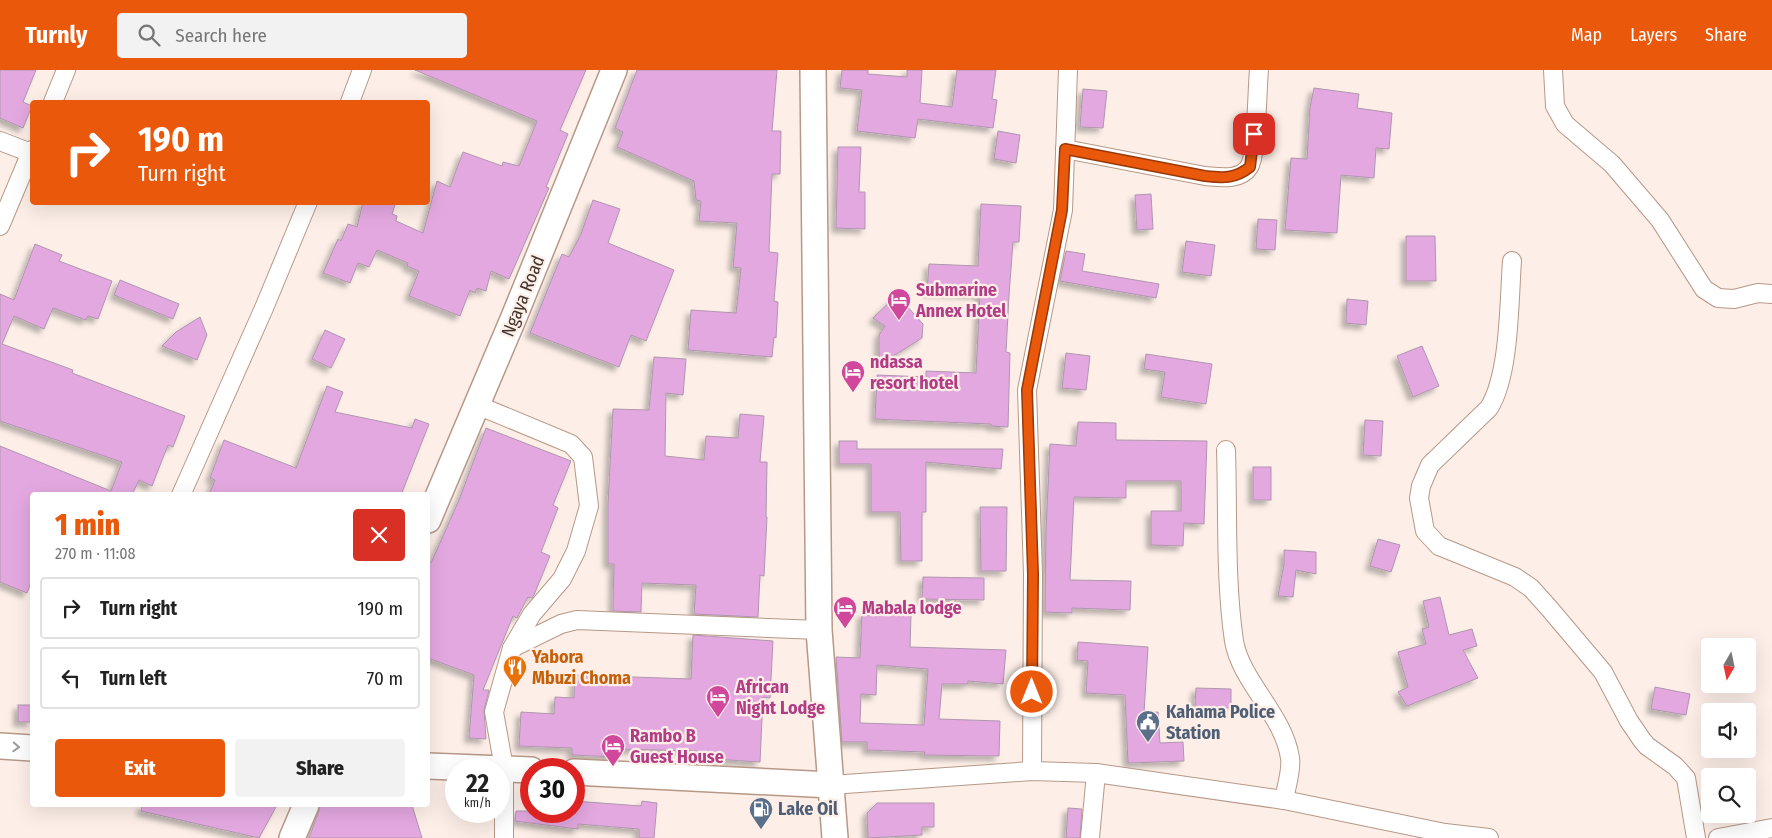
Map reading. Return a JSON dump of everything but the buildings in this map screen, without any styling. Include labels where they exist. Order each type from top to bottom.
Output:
[{"type":"street","points":[[54,100],[66,70]]},
{"type":"street","points":[[351,100],[362,70]]},
{"type":"street","name":"Ngaya Road","points":[[430,515],[614,70]]},
{"type":"street","points":[[813,70],[819,630],[835,838]]},
{"type":"street","points":[[1032,771],[1033,574],[1027,390],[1062,210],[1068,70]]},
{"type":"street","points":[[1065,149],[1205,176],[1226,178],[1241,174],[1250,167],[1253,153],[1258,70]]},
{"type":"street","points":[[1553,70],[1555,106],[1565,124],[1612,164],[1660,220],[1704,289],[1718,298],[1734,300],[1758,293],[1772,294]]},
{"type":"street","points":[[0,141],[30,151]]},
{"type":"street","points":[[0,226],[30,157]]},
{"type":"street","points":[[182,492],[264,308],[307,205]]},
{"type":"street","points":[[1512,261],[1506,342],[1496,397],[1489,408],[1430,465],[1421,486],[1419,498],[1425,531],[1439,546],[1515,577],[1531,588],[1549,608],[1603,672],[1629,721],[1642,740],[1647,746],[1676,766],[1686,778],[1696,838]]},
{"type":"street","points":[[477,404],[571,444],[583,457],[589,506],[576,551],[562,579],[532,614],[512,648],[494,712],[502,758]]},
{"type":"street","points":[[1226,450],[1230,602],[1234,643],[1243,667],[1269,707],[1286,744],[1290,759],[1284,800]]},
{"type":"street","points":[[512,648],[561,624],[576,620],[819,630]]},
{"type":"street","points":[[0,746],[30,748]]},
{"type":"street","points":[[430,766],[445,766]]},
{"type":"street","points":[[585,773],[831,785],[1032,771],[1096,773],[1284,800],[1445,833],[1489,838]]},
{"type":"street","points":[[1090,838],[1096,773]]},
{"type":"street","points":[[292,838],[305,807]]},
{"type":"street","points":[[504,823],[504,838]]},
{"type":"street","points":[[1718,838],[1772,828]]},
{"type":"place","name":"Submarine Annex Hotel","points":[[899,321]]},
{"type":"place","name":"ndassa resort hotel","points":[[853,393]]},
{"type":"place","name":"Mabala lodge","points":[[845,629]]},
{"type":"place","name":"Yabora Mbuzi Choma","points":[[515,688]]},
{"type":"place","name":"African Night Lodge","points":[[718,718]]},
{"type":"place","name":"Kahama Police Station","points":[[1148,743]]},
{"type":"place","name":"Rambo B Guest House","points":[[613,767]]},
{"type":"place","name":"Lake Oil","points":[[761,830]]},
{"type":"route","points":[[1032,692],[1033,574],[1027,390],[1062,210],[1065,149],[1205,176],[1226,178],[1241,174],[1250,167],[1254,134]]}]
